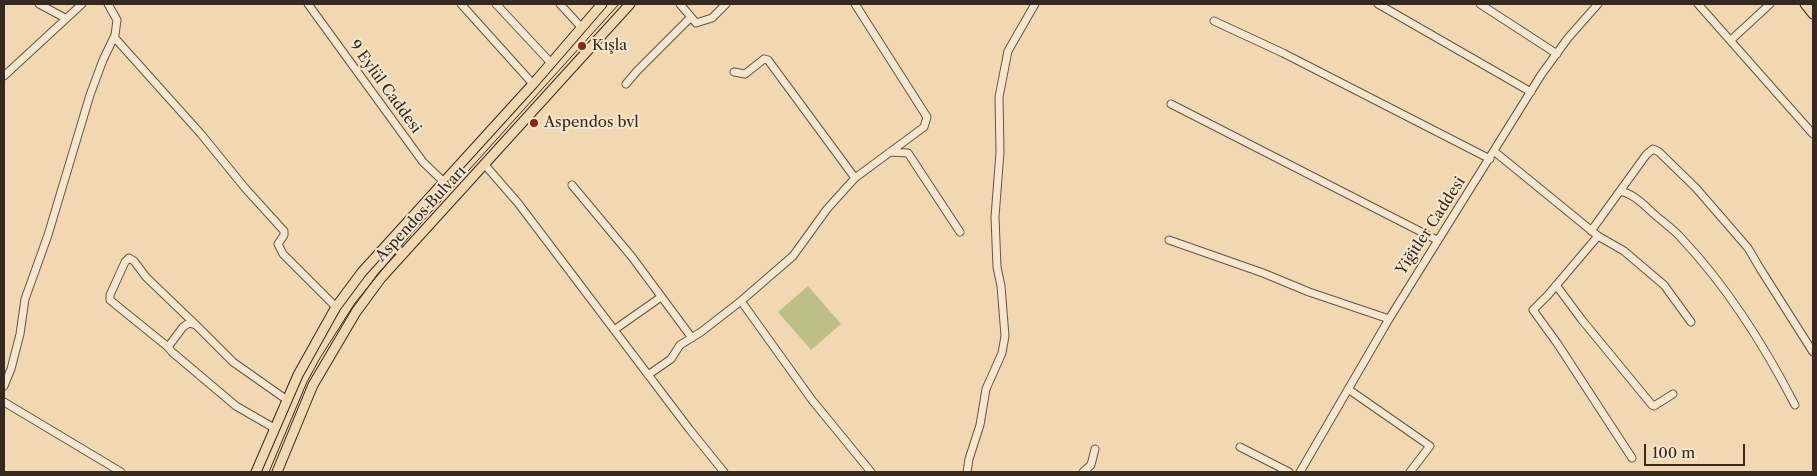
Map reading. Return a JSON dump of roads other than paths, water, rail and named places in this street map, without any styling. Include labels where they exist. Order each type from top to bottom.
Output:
[{"type":"main road","name":"Aspendos Bulvarı","points":[[256,472],[301,368],[336,307],[362,272],[445,183],[602,4]]},
{"type":"main road","name":"Aspendos Bulvarı","points":[[277,472],[313,385],[356,312],[381,278],[630,4]]},
{"type":"main road","points":[[1805,4],[1813,14]]},
{"type":"street","points":[[39,4],[65,18]]},
{"type":"street","points":[[4,76],[82,4]]},
{"type":"street","points":[[4,386],[13,360],[25,299],[48,235],[90,95],[103,60],[114,38],[117,20],[108,4]]},
{"type":"street","name":"9 Eylül Caddesi","points":[[308,4],[423,162],[445,183]]},
{"type":"street","points":[[461,4],[533,84]]},
{"type":"street","points":[[496,4],[551,63]]},
{"type":"street","points":[[560,4],[581,27]]},
{"type":"street","points":[[680,4],[696,23],[712,18],[726,4]]},
{"type":"street","points":[[648,375],[671,359],[680,345],[740,301],[794,256],[827,209],[855,178],[924,127],[927,117],[855,4]]},
{"type":"street","points":[[967,472],[980,425],[986,389],[1002,353],[1005,336],[997,267],[995,216],[1000,152],[999,97],[1008,51],[1035,4]]},
{"type":"street","points":[[1378,4],[1531,92]]},
{"type":"street","points":[[1480,4],[1557,54]]},
{"type":"street","name":"Yiğitler Caddesi","points":[[1300,472],[1388,319],[1495,152],[1531,92],[1568,38],[1598,4]]},
{"type":"street","points":[[1698,4],[1813,134]]},
{"type":"street","points":[[1731,40],[1770,4]]},
{"type":"street","points":[[626,84],[691,17]]},
{"type":"street","points":[[1214,21],[1283,53],[1490,159]]},
{"type":"street","points":[[114,38],[195,127],[239,181],[284,231],[284,235],[278,244],[284,254],[336,307]]},
{"type":"street","points":[[734,72],[745,74],[764,59],[768,60],[855,178]]},
{"type":"street","points":[[1171,104],[1437,240]]},
{"type":"street","points":[[1591,231],[1646,155],[1653,149],[1659,152],[1696,188],[1748,248],[1813,352]]},
{"type":"street","points":[[890,152],[908,153],[960,232]]},
{"type":"street","points":[[1495,152],[1591,231],[1624,251],[1664,285],[1691,322]]},
{"type":"street","points":[[485,165],[518,203],[724,472]]},
{"type":"street","points":[[572,185],[632,256],[692,338]]},
{"type":"street","points":[[1620,191],[1630,193],[1682,238],[1747,324],[1781,377],[1796,405]]},
{"type":"street","points":[[1598,236],[1533,310],[1557,343],[1632,458]]},
{"type":"street","points":[[1169,240],[1388,319]]},
{"type":"street","points":[[274,428],[236,406],[110,300],[110,295],[125,262],[129,258],[134,261],[146,277],[233,362],[287,400]]},
{"type":"street","points":[[1556,285],[1582,320],[1652,405],[1654,406],[1673,394]]},
{"type":"street","points":[[614,330],[661,297]]},
{"type":"street","points":[[740,301],[812,400],[871,472]]},
{"type":"street","points":[[168,347],[183,327],[189,324],[196,325]]},
{"type":"street","points":[[1348,389],[1430,446],[1410,472]]},
{"type":"street","points":[[4,402],[121,472]]},
{"type":"street","points":[[1240,447],[1289,472]]},
{"type":"street","points":[[1083,472],[1091,465],[1095,449]]},
{"type":"tram line","points":[[269,472],[307,382],[355,303],[412,233],[619,4]]},
{"type":"place","name":"Kışla","points":[[582,46]]},
{"type":"place","name":"Aspendos bvl","points":[[534,123]]}]
